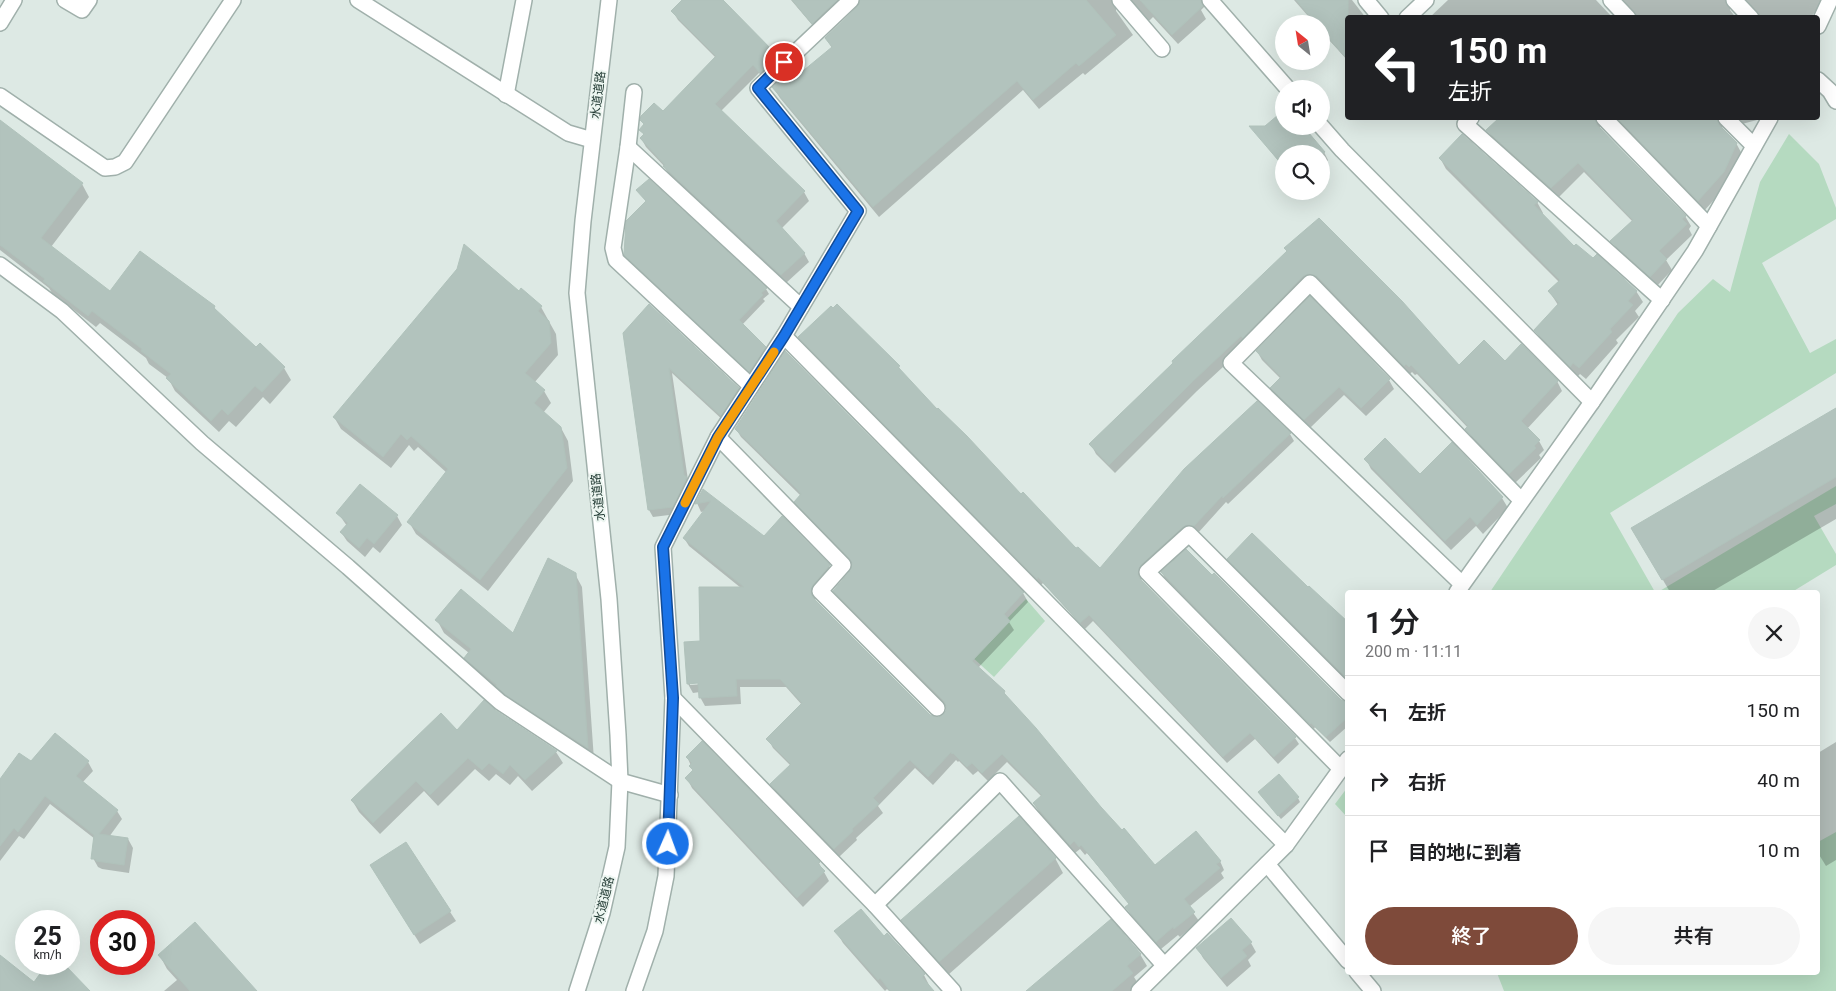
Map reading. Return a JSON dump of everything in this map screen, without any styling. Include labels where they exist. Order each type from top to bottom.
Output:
[{"type":"street","points":[[0,23],[14,0]]},
{"type":"street","points":[[65,0],[82,10],[89,0]]},
{"type":"street","points":[[0,96],[105,168],[115,167],[125,162],[234,0]]},
{"type":"street","points":[[358,0],[568,133],[592,140]]},
{"type":"street","points":[[506,94],[524,0]]},
{"type":"street","name":"水道道路","points":[[577,991],[602,913],[617,847],[620,781],[609,599],[577,293],[583,221],[609,0]]},
{"type":"street","points":[[634,991],[655,931],[666,876],[673,698],[663,547],[718,437],[802,307],[858,211],[758,88],[851,0]]},
{"type":"street","points":[[1120,0],[1162,49]]},
{"type":"street","points":[[1210,0],[1280,80]]},
{"type":"street","points":[[1366,0],[1378,15]]},
{"type":"street","points":[[1409,15],[1426,0]]},
{"type":"street","points":[[1611,0],[1625,15]]},
{"type":"street","points":[[1734,0],[1748,15]]},
{"type":"street","points":[[1820,22],[1830,0]]},
{"type":"street","points":[[1820,82],[1830,91],[1836,101]]},
{"type":"street","points":[[634,92],[613,248],[616,260],[751,386]]},
{"type":"street","points":[[1469,120],[1465,124],[1662,300]]},
{"type":"street","points":[[1606,120],[1709,226]]},
{"type":"street","points":[[1728,120],[1754,146]]},
{"type":"street","points":[[1521,500],[1310,283],[1231,363],[1459,588],[1592,402],[1695,251],[1769,120]]},
{"type":"street","points":[[1329,135],[1592,402]]},
{"type":"street","points":[[628,147],[802,307]]},
{"type":"street","points":[[0,265],[62,311],[202,443],[348,566],[500,702],[620,781],[670,795]]},
{"type":"street","points":[[784,336],[1286,845]]},
{"type":"street","points":[[718,437],[843,565],[820,591],[936,708]]},
{"type":"street","points":[[1139,991],[1286,845],[1344,764],[1146,572],[1189,534],[1345,690]]},
{"type":"street","points":[[673,698],[875,905],[953,991]]},
{"type":"street","points":[[875,905],[1000,781],[1164,965]]},
{"type":"street","points":[[1267,864],[1345,957]]},
{"type":"street","points":[[1360,975],[1373,991]]},
{"type":"green space","points":[[1789,134],[1819,164],[1836,208],[1836,219],[1762,263],[1810,353],[1836,339],[1836,373],[1610,513],[1654,590],[1491,590],[1678,313],[1713,279],[1730,292],[1760,182]]},
{"type":"green space","points":[[1836,486],[1836,504],[1814,516],[1836,554],[1836,565],[1795,590],[1661,590]]},
{"type":"green space","points":[[1026,599],[1045,621],[994,677],[971,656]]},
{"type":"green space","points":[[1345,791],[1345,815],[1335,804]]},
{"type":"green space","points":[[1836,832],[1836,991],[1504,991],[1498,975],[1820,975],[1820,841]]},
{"type":"building","points":[[682,0],[723,0],[778,56],[760,73],[753,65],[715,104],[805,191],[776,221],[805,253],[781,275],[663,166],[665,165],[640,138],[644,134],[639,130],[644,124],[640,120],[641,116],[654,103],[663,111],[716,56],[671,11]]},
{"type":"building","points":[[792,0],[837,0],[812,24]]},
{"type":"building","points":[[860,0],[1086,0],[1116,35],[1079,66],[1076,63],[1033,100],[1017,81],[873,207],[772,87],[792,69],[798,75],[832,47],[825,38],[857,7]]},
{"type":"building","points":[[1140,0],[1201,0],[1203,6],[1172,35]]},
{"type":"building","points":[[1296,0],[1348,0],[1348,15],[1345,15],[1345,57],[1330,40],[1330,15],[1308,15]]},
{"type":"building","points":[[1275,118],[1275,135],[1311,135],[1319,145],[1275,145],[1275,156],[1249,126],[1265,126]]},
{"type":"building","points":[[0,120],[83,183],[41,238],[110,291],[140,251],[215,306],[214,308],[256,347],[260,343],[285,367],[262,392],[255,386],[228,415],[222,409],[211,421],[166,378],[171,374],[141,351],[142,349],[92,311],[88,316],[43,281],[45,279],[0,245]]},
{"type":"building","points":[[1497,120],[1596,120],[1597,125],[1686,216],[1682,219],[1687,224],[1659,251],[1667,259],[1650,277],[1610,241],[1633,220],[1578,163],[1551,188],[1486,130]]},
{"type":"building","points":[[1619,120],[1718,120],[1719,125],[1737,143],[1724,172],[1698,201]]},
{"type":"building","points":[[1462,134],[1538,202],[1534,205],[1574,246],[1576,244],[1593,258],[1597,254],[1637,291],[1628,301],[1633,305],[1610,329],[1612,332],[1579,368],[1573,363],[1570,367],[1534,330],[1559,303],[1548,291],[1560,280],[1439,158]]},
{"type":"building","points":[[649,179],[767,288],[761,293],[763,295],[739,320],[766,347],[749,372],[624,255],[626,221],[646,201],[636,190]]},
{"type":"building","points":[[1319,218],[1402,301],[1459,365],[1484,340],[1505,361],[1521,344],[1558,381],[1521,421],[1540,440],[1534,446],[1536,448],[1509,474],[1465,429],[1468,426],[1411,365],[1409,367],[1406,364],[1404,366],[1317,276],[1308,274],[1303,276],[1243,338],[1241,336],[1192,382],[1109,465],[1089,444],[1173,363],[1172,361],[1287,251],[1284,248]]},
{"type":"building","points":[[464,244],[519,291],[521,288],[542,306],[538,311],[549,321],[551,343],[525,373],[545,390],[534,403],[561,427],[567,468],[480,580],[407,522],[448,469],[411,436],[407,440],[401,434],[383,457],[333,417],[457,269]]},
{"type":"building","points":[[1310,296],[1390,379],[1361,408],[1339,387],[1304,420],[1270,388],[1281,377],[1256,351]]},
{"type":"building","points":[[649,304],[739,388],[721,416],[669,368],[684,475],[687,477],[673,507],[648,510],[623,333]]},
{"type":"building","points":[[837,304],[900,366],[898,367],[937,409],[967,436],[1021,494],[1023,492],[1076,548],[1078,547],[1100,568],[1184,469],[1257,401],[1291,433],[1223,498],[1222,496],[1194,526],[1187,525],[1183,527],[1141,565],[1138,574],[1140,579],[1296,737],[1274,757],[1250,733],[1223,757],[1089,615],[1080,623],[1038,577],[1037,579],[798,337],[831,306],[833,308]]},
{"type":"building","points":[[785,351],[1024,592],[1004,614],[1010,621],[972,661],[1005,691],[1004,693],[1036,728],[1101,807],[1122,830],[1124,828],[1155,865],[1196,831],[1221,861],[1216,864],[1220,868],[1184,899],[1195,912],[1174,929],[1173,927],[1156,942],[1125,907],[1129,904],[1081,845],[1079,847],[1074,841],[1070,845],[1033,803],[1042,795],[1002,754],[982,773],[972,763],[967,767],[951,752],[928,777],[910,760],[873,798],[879,804],[834,849],[770,784],[791,764],[766,739],[802,703],[780,679],[736,679],[737,696],[699,698],[698,683],[687,684],[684,642],[700,641],[699,587],[744,587],[683,538],[711,501],[695,504],[703,489],[764,536],[782,516],[830,565],[813,585],[811,593],[813,598],[930,715],[939,717],[946,711],[944,701],[833,591],[850,571],[852,563],[850,559],[794,502],[801,494],[797,489],[735,429]]},
{"type":"building","points":[[1836,408],[1836,477],[1662,580],[1631,528]]},
{"type":"building","points":[[1385,438],[1420,474],[1452,442],[1503,497],[1477,525],[1470,517],[1445,541],[1364,459]]},
{"type":"building","points":[[360,484],[398,515],[374,544],[367,538],[359,548],[340,532],[348,523],[336,513]]},
{"type":"building","points":[[1252,533],[1308,587],[1345,619],[1345,676],[1227,559]]},
{"type":"building","points":[[1186,549],[1212,575],[1214,573],[1341,700],[1345,701],[1345,720],[1326,737],[1310,724],[1161,572]]},
{"type":"building","points":[[548,558],[576,573],[588,748],[506,695],[497,685],[464,658],[471,649],[435,620],[461,589],[513,633]]},
{"type":"building","points":[[484,700],[495,710],[557,751],[525,780],[510,765],[503,774],[489,763],[482,770],[468,758],[430,795],[416,781],[373,823],[351,800],[441,713],[457,730]]},
{"type":"building","points":[[55,733],[89,761],[76,776],[118,810],[99,834],[128,838],[124,865],[91,859],[94,835],[45,796],[18,832],[14,828],[0,846],[0,779],[19,753],[31,761]]},
{"type":"building","points":[[702,741],[820,862],[818,864],[825,871],[797,898],[685,778],[693,770],[689,766],[692,763],[686,757]]},
{"type":"building","points":[[1279,774],[1299,797],[1278,816],[1258,792]]},
{"type":"building","points":[[1019,816],[1056,858],[939,962],[901,920]]},
{"type":"building","points":[[406,842],[451,911],[414,935],[370,865]]},
{"type":"building","points":[[861,909],[884,936],[887,933],[925,974],[922,977],[934,991],[890,991],[880,978],[878,980],[834,931]]},
{"type":"building","points":[[1231,918],[1252,942],[1242,950],[1247,956],[1221,978],[1196,948]]},
{"type":"building","points":[[1111,919],[1141,954],[1127,966],[1133,973],[1112,991],[1026,991]]},
{"type":"building","points":[[195,922],[257,991],[190,991],[158,955]]},
{"type":"building","points":[[0,955],[15,967],[15,975],[25,975],[34,982],[39,975],[75,975],[90,991],[0,991]]},
{"type":"slow traffic","points":[[685,503],[718,437],[774,352]]},
{"type":"route","points":[[668,844],[673,698],[663,547],[718,437],[784,336],[858,211],[758,88],[784,62]]}]
